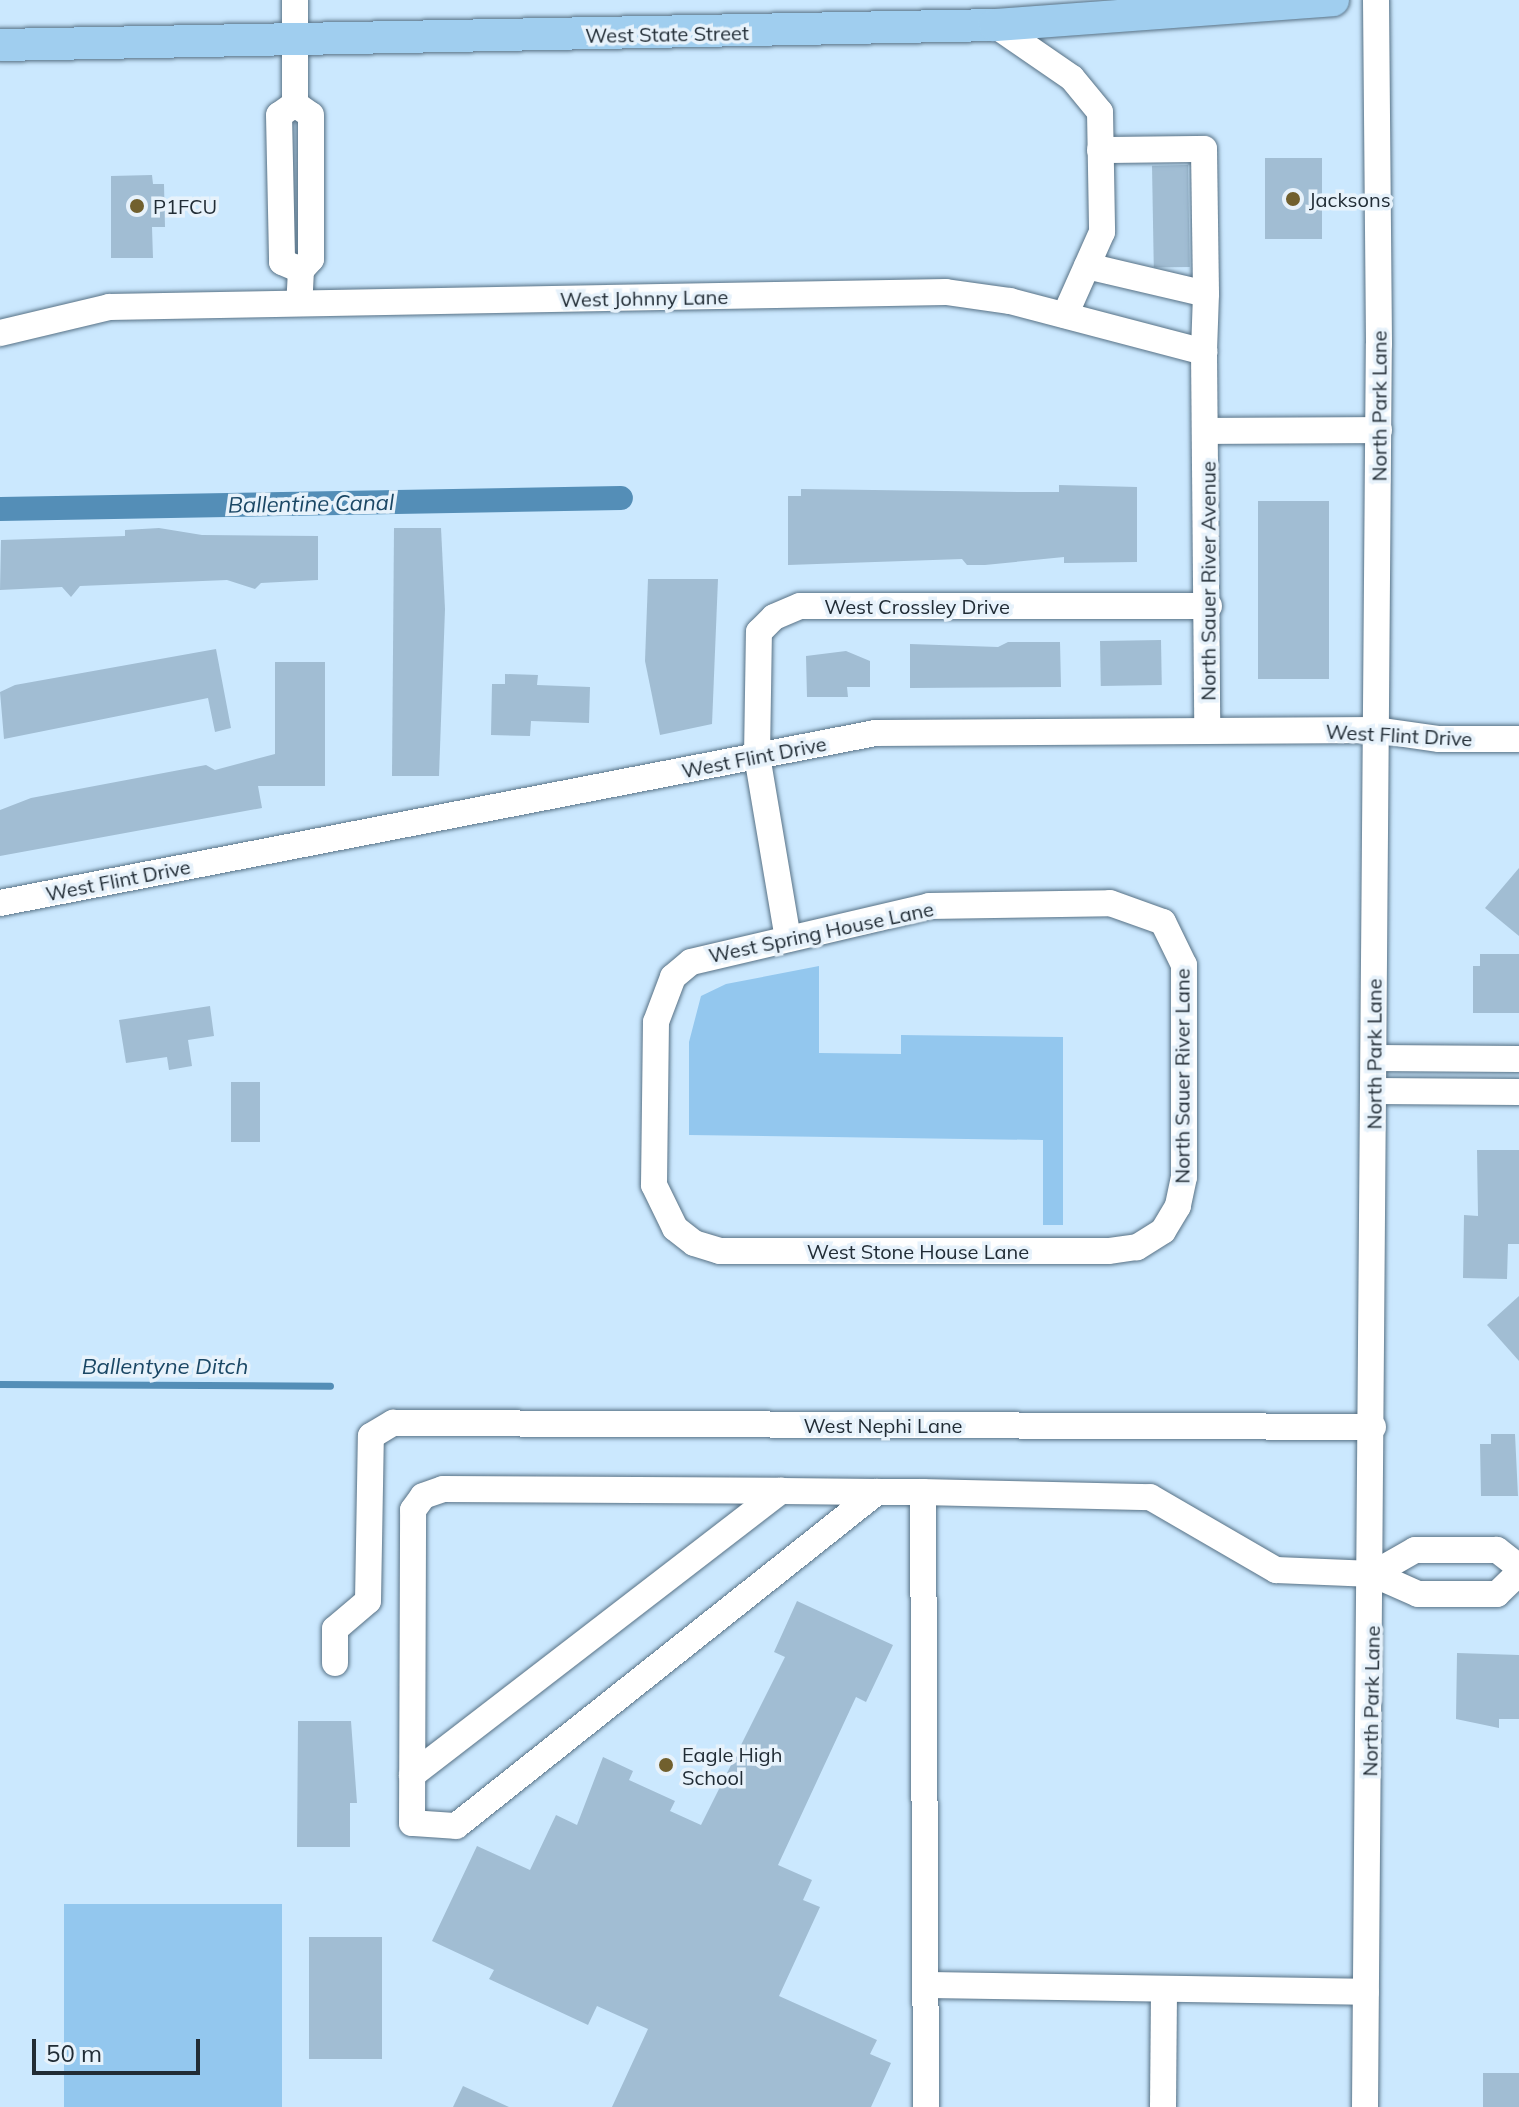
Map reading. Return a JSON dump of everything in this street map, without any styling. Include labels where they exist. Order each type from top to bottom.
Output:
[{"type":"main road","name":"West State Street","points":[[0,45],[295,43],[995,25],[1333,0]]},
{"type":"street","points":[[295,0],[295,104],[279,115],[282,262],[301,270],[299,303]]},
{"type":"street","name":"North Park Lane","points":[[1365,2107],[1373,1574],[1379,430],[1376,0]]},
{"type":"street","points":[[995,25],[1072,78],[1100,112],[1102,232],[1065,315]]},
{"type":"street","points":[[1100,150],[1204,149],[1204,352],[1208,431],[1379,430]]},
{"type":"street","points":[[1087,266],[1206,294]]},
{"type":"street","name":"West Johnny Lane","points":[[0,333],[109,307],[946,292],[1065,315],[1204,352]]},
{"type":"street","name":"North Sauer River Avenue","points":[[1207,731],[1208,431]]},
{"type":"street","name":"West Crossley Drive","points":[[757,756],[759,632],[800,606],[1209,606]]},
{"type":"street","name":"West Flint Drive","points":[[0,903],[875,733],[1376,730],[1439,739],[1519,739]]},
{"type":"street","points":[[757,756],[788,939]]},
{"type":"street","name":"West Spring House Lane","points":[[675,1228],[654,1185],[656,1022],[673,977],[714,952],[788,939],[929,906],[1110,903],[1163,922]]},
{"type":"street","name":"North Sauer River Lane","points":[[1163,922],[1184,965],[1184,1177],[1178,1206],[1163,1231]]},
{"type":"street","points":[[1375,1058],[1519,1059]]},
{"type":"street","points":[[1374,1091],[1519,1092]]},
{"type":"street","name":"West Stone House Lane","points":[[675,1228],[694,1243],[720,1251],[1108,1251],[1137,1247],[1163,1231]]},
{"type":"street","name":"West Nephi Lane","points":[[335,1663],[335,1629],[368,1601],[371,1436],[393,1423],[1373,1427]]},
{"type":"street","points":[[877,1492],[456,1826],[412,1823],[413,1510],[423,1496],[443,1489],[923,1492],[1150,1497],[1276,1570],[1373,1574],[1418,1594],[1497,1594],[1519,1570],[1497,1550],[1415,1550],[1373,1574]]},
{"type":"street","points":[[412,1775],[781,1491]]},
{"type":"street","points":[[923,1492],[926,2107]]},
{"type":"street","points":[[926,1985],[1366,1992]]},
{"type":"street","points":[[1163,2107],[1164,1989]]},
{"type":"shaded area","points":[[819,966],[819,1053],[901,1054],[901,1035],[1063,1037],[1063,1225],[1043,1225],[1043,1140],[689,1135],[689,1042],[701,996],[726,984]]},
{"type":"shaded area","points":[[64,1904],[282,1904],[282,2107],[64,2107]]},
{"type":"building","name":"Jacksons","points":[[1265,158],[1322,158],[1322,239],[1265,239]]},
{"type":"building","points":[[1188,165],[1190,267],[1154,268],[1152,166]]},
{"type":"building","name":"P1FCU","points":[[152,175],[153,184],[164,184],[165,227],[152,227],[153,258],[111,258],[111,176]]},
{"type":"building","points":[[1059,485],[1137,487],[1137,562],[1064,563],[1064,557],[985,565],[967,565],[962,559],[788,565],[788,496],[801,496],[801,489],[1059,492]]},
{"type":"building","points":[[1258,501],[1329,501],[1329,679],[1258,679]]},
{"type":"building","points":[[159,528],[202,535],[318,536],[318,580],[261,583],[255,589],[227,580],[80,586],[71,597],[62,587],[0,590],[1,540],[125,536],[125,530]]},
{"type":"building","points":[[394,528],[441,528],[445,609],[439,776],[392,776]]},
{"type":"building","points":[[648,579],[718,579],[712,724],[660,735],[645,661]]},
{"type":"building","points":[[1161,640],[1162,685],[1101,686],[1100,641]]},
{"type":"building","points":[[1008,642],[1060,642],[1061,687],[910,688],[910,644],[998,647]]},
{"type":"building","points":[[216,649],[231,728],[215,732],[208,698],[4,739],[0,692],[15,685]]},
{"type":"building","points":[[846,651],[870,661],[870,687],[847,687],[848,697],[807,697],[806,656]]},
{"type":"building","points":[[275,662],[325,662],[325,786],[258,786],[262,808],[0,856],[0,810],[31,798],[206,765],[215,770],[275,754]]},
{"type":"building","points":[[505,674],[538,675],[537,685],[590,687],[589,723],[531,721],[530,736],[491,735],[492,684],[505,684]]},
{"type":"building","points":[[1519,868],[1519,936],[1485,908]]},
{"type":"building","points":[[1480,954],[1519,954],[1519,1013],[1473,1013],[1473,966],[1480,966]]},
{"type":"building","points":[[210,1006],[214,1036],[188,1040],[192,1066],[169,1070],[167,1057],[126,1063],[119,1020]]},
{"type":"building","points":[[231,1082],[260,1082],[260,1142],[231,1142]]},
{"type":"building","points":[[1477,1150],[1519,1150],[1519,1244],[1508,1244],[1507,1279],[1463,1278],[1464,1215],[1478,1216]]},
{"type":"building","points":[[1519,1296],[1519,1361],[1487,1325]]},
{"type":"building","points":[[1491,1434],[1515,1434],[1518,1496],[1481,1496],[1480,1444],[1491,1444]]},
{"type":"building","points":[[797,1601],[893,1645],[866,1702],[856,1697],[778,1865],[812,1880],[803,1900],[820,1907],[779,1996],[877,2040],[870,2054],[891,2063],[871,2107],[612,2107],[648,2029],[597,2006],[588,2025],[489,1979],[494,1970],[432,1941],[477,1846],[530,1870],[556,1815],[577,1825],[603,1757],[633,1771],[629,1780],[675,1801],[670,1811],[701,1825],[785,1657],[774,1652]]},
{"type":"building","points":[[1457,1653],[1519,1655],[1519,1719],[1499,1719],[1499,1728],[1456,1719]]},
{"type":"building","points":[[298,1721],[351,1721],[357,1803],[350,1803],[350,1847],[297,1847]]},
{"type":"building","points":[[309,1937],[382,1937],[382,2059],[309,2059]]},
{"type":"building","points":[[1483,2073],[1519,2073],[1519,2107],[1483,2107]]},
{"type":"building","points":[[463,2086],[509,2107],[453,2107]]},
{"type":"waterway","name":"Ballentine Canal","points":[[0,509],[621,498]]},
{"type":"waterway","name":"Ballentyne Ditch","points":[[0,1384],[330,1386]]},
{"type":"place","name":"Jacksons","points":[[1293,199]]},
{"type":"place","name":"P1FCU","points":[[137,206]]},
{"type":"place","name":"Eagle High School","points":[[666,1765]]}]
